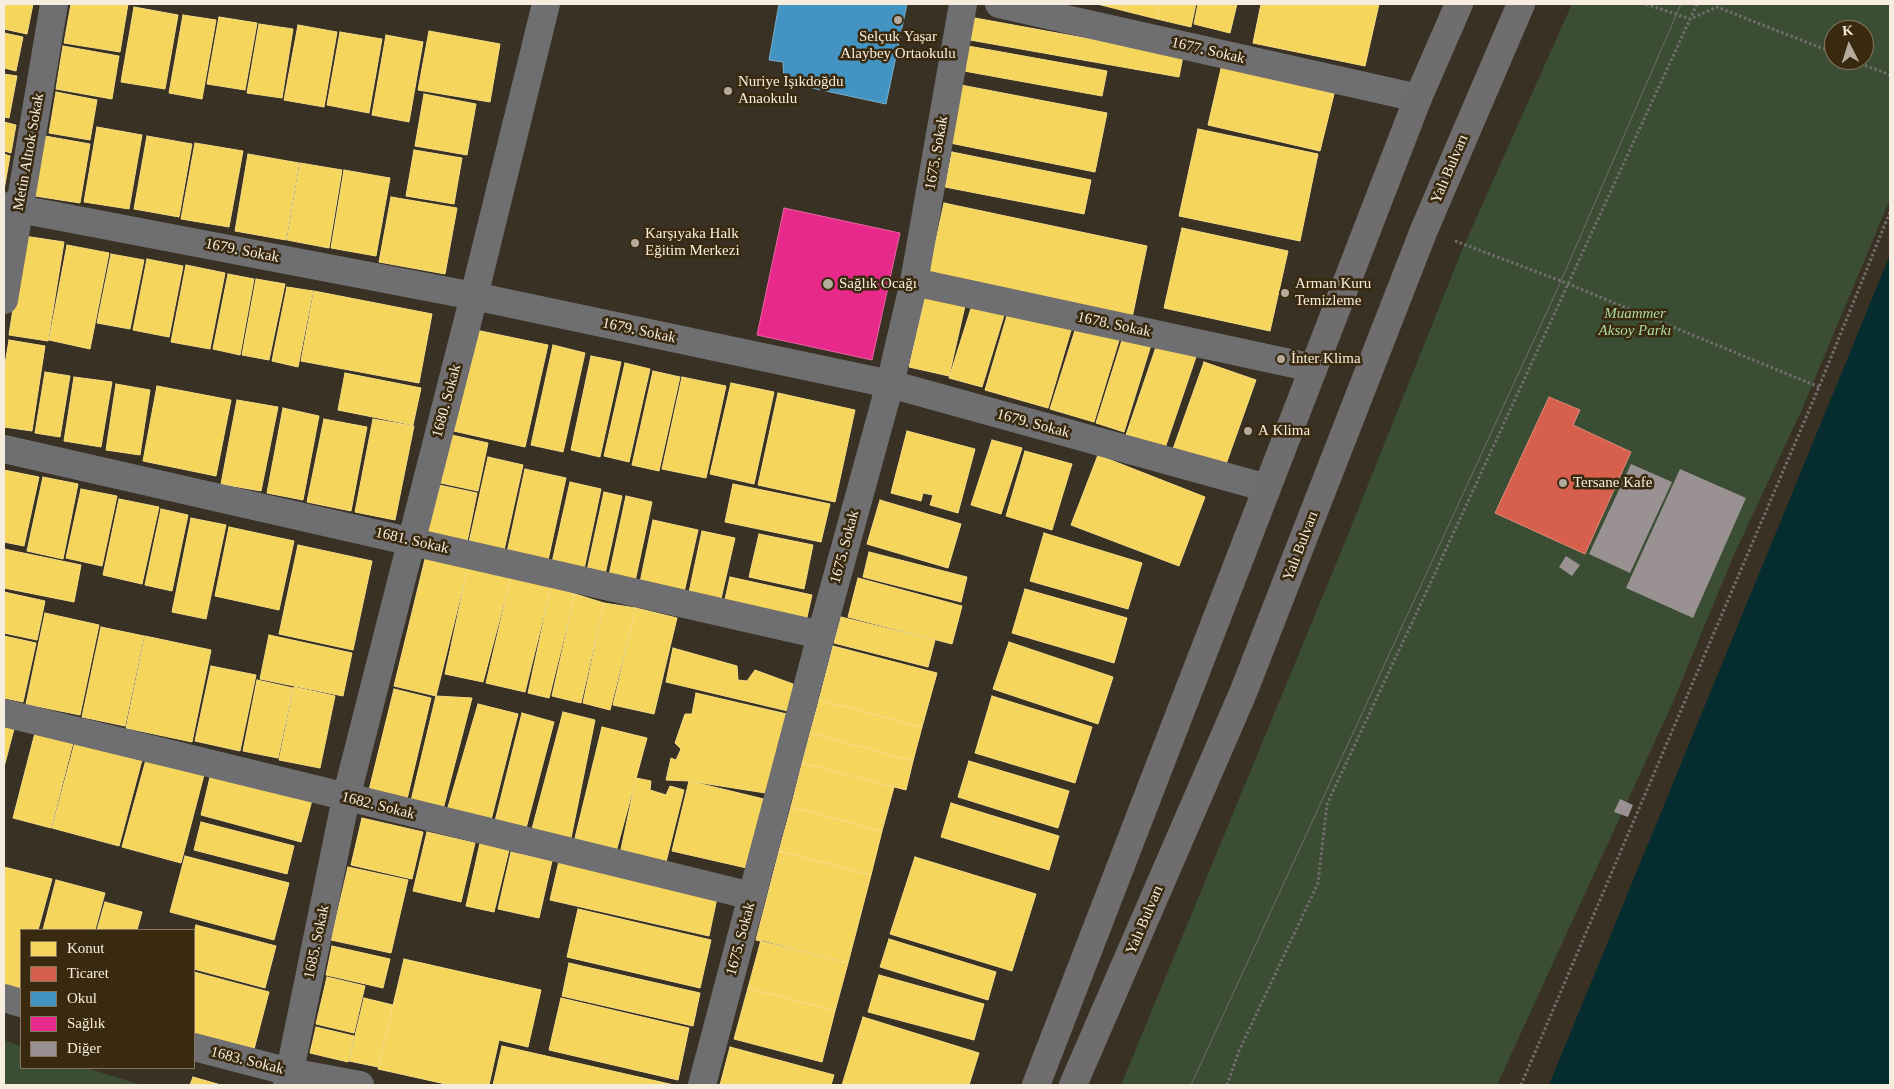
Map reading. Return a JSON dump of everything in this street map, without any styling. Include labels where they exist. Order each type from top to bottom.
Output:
[{"type":"main road","points":[[1036,1085],[1418,98],[1459,4]]},
{"type":"main road","name":"Yalı Bulvarı","points":[[1074,1085],[1243,693],[1424,230],[1521,4]]},
{"type":"street","name":"Metin Altıok Sokak","points":[[4,300],[12,207],[54,4]]},
{"type":"street","name":"1680. Sokak","points":[[346,798],[474,296],[541,4]]},
{"type":"street","name":"1675. Sokak","points":[[702,1085],[821,635],[890,384],[914,282],[963,4]]},
{"type":"street","name":"1677. Sokak","points":[[999,4],[1418,98]]},
{"type":"street","name":"1679. Sokak","points":[[12,207],[474,296],[890,384],[1267,488]]},
{"type":"street","name":"1678. Sokak","points":[[914,282],[1313,368]]},
{"type":"street","name":"1681. Sokak","points":[[4,449],[821,635]]},
{"type":"street","name":"1682. Sokak","points":[[4,714],[752,896]]},
{"type":"street","name":"1685. Sokak","points":[[288,1079],[346,798]]},
{"type":"street","points":[[4,998],[20,1003]]},
{"type":"street","name":"1683. Sokak","points":[[195,1047],[288,1079],[360,1085]]},
{"type":"path","points":[[1646,4],[1690,19],[1717,7],[1824,49]]},
{"type":"path","points":[[1227,1085],[1240,1051],[1318,883],[1327,804],[1697,4]]},
{"type":"path","points":[[1874,69],[1890,76]]},
{"type":"path","points":[[1521,1085],[1819,387],[1890,212]]},
{"type":"path","points":[[1424,230],[1569,284],[1819,387]]},
{"type":"green space","name":"Muammer Aksoy Parkı","points":[[1572,4],[1890,4],[1890,199],[1803,407],[1733,557],[1673,702],[1497,1085],[1121,1085],[1345,542],[1462,250]]},
{"type":"green space","points":[[4,1040],[20,1046],[20,1069],[90,1069],[141,1085],[4,1085]]},
{"type":"water","points":[[1890,255],[1890,1085],[1549,1085]]},
{"type":"building: Konut","points":[[4,4],[33,4],[27,34],[4,29]]},
{"type":"building: Konut","points":[[71,4],[128,4],[120,52],[64,43]]},
{"type":"building: Konut","points":[[1097,4],[1127,4],[1125,11]]},
{"type":"building: Konut","points":[[1127,4],[1160,4],[1157,19],[1125,11]]},
{"type":"building: Konut","points":[[1160,4],[1196,4],[1191,27],[1157,19]]},
{"type":"building: Konut","points":[[1198,4],[1237,4],[1230,33],[1194,24]]},
{"type":"building: Konut","points":[[1261,4],[1379,4],[1365,66],[1253,43]]},
{"type":"building: Konut","points":[[134,7],[178,15],[165,89],[121,82]]},
{"type":"building: Konut","points":[[183,15],[216,20],[202,99],[169,93]]},
{"type":"building: Konut","points":[[219,17],[257,23],[245,90],[207,84]]},
{"type":"building: Konut","points":[[975,18],[1183,56],[1179,77],[970,40]]},
{"type":"building: Konut","points":[[259,24],[293,29],[282,98],[247,93]]},
{"type":"building: Konut","points":[[298,25],[337,32],[324,107],[284,100]]},
{"type":"building: Konut","points":[[429,31],[500,44],[490,102],[418,90]]},
{"type":"building: Konut","points":[[340,32],[382,39],[369,113],[327,105]]},
{"type":"building: Konut","points":[[4,33],[23,37],[16,71],[4,68]]},
{"type":"building: Konut","points":[[386,35],[423,42],[409,122],[372,115]]},
{"type":"building: Konut","points":[[63,46],[119,56],[112,99],[56,89]]},
{"type":"building: Konut","points":[[968,46],[1107,71],[1102,96],[964,71]]},
{"type":"building: Konut","points":[[1223,60],[1336,86],[1320,151],[1208,125]]},
{"type":"building: Konut","points":[[4,74],[17,76],[9,118],[4,117]]},
{"type":"building: Konut","points":[[961,85],[1107,113],[1095,172],[950,143]]},
{"type":"building: Konut","points":[[56,92],[97,100],[90,140],[49,133]]},
{"type":"building: Konut","points":[[424,94],[476,104],[467,155],[415,146]]},
{"type":"building: Konut","points":[[4,122],[16,125],[11,153],[4,151]]},
{"type":"building: Konut","points":[[97,127],[142,135],[129,209],[84,202]]},
{"type":"building: Konut","points":[[1198,129],[1318,154],[1300,241],[1179,216]]},
{"type":"building: Konut","points":[[45,136],[90,144],[80,203],[35,196]]},
{"type":"building: Konut","points":[[147,136],[192,144],[179,217],[134,209]]},
{"type":"building: Konut","points":[[195,143],[243,151],[229,227],[181,219]]},
{"type":"building: Konut","points":[[414,150],[462,158],[454,204],[406,196]]},
{"type":"building: Konut","points":[[952,152],[1091,180],[1084,214],[945,187]]},
{"type":"building: Konut","points":[[4,154],[10,156],[4,190]]},
{"type":"building: Konut","points":[[248,154],[299,163],[286,240],[235,231]]},
{"type":"building: Konut","points":[[300,163],[342,170],[329,248],[287,240]]},
{"type":"building: Konut","points":[[344,170],[390,178],[376,256],[331,248]]},
{"type":"building: Konut","points":[[391,197],[457,208],[445,274],[379,262]]},
{"type":"building: Konut","points":[[944,203],[1147,246],[1132,318],[928,276]]},
{"type":"building: Konut","points":[[1182,228],[1288,251],[1270,331],[1164,308]]},
{"type":"building: Konut","points":[[24,236],[64,242],[48,341],[9,335]]},
{"type":"building: Konut","points":[[67,245],[109,253],[90,349],[49,340]]},
{"type":"building: Konut","points":[[111,254],[144,260],[130,329],[97,323]]},
{"type":"building: Konut","points":[[147,259],[183,266],[169,337],[133,330]]},
{"type":"building: Konut","points":[[186,265],[225,273],[210,349],[171,342]]},
{"type":"building: Konut","points":[[228,274],[254,279],[240,355],[213,349]]},
{"type":"building: Konut","points":[[256,279],[285,284],[269,360],[242,355]]},
{"type":"building: Konut","points":[[287,287],[313,291],[298,367],[272,361]]},
{"type":"building: Konut","points":[[314,291],[432,314],[419,383],[301,361]]},
{"type":"building: Konut","points":[[925,296],[965,306],[949,376],[909,367]]},
{"type":"building: Konut","points":[[973,302],[1005,312],[982,387],[949,378]]},
{"type":"building: Konut","points":[[1009,309],[1072,327],[1048,408],[985,390]]},
{"type":"building: Konut","points":[[1077,324],[1120,337],[1094,422],[1050,409]]},
{"type":"building: Konut","points":[[471,329],[548,345],[525,447],[449,430]]},
{"type":"building: Konut","points":[[1123,337],[1151,345],[1124,432],[1096,423]]},
{"type":"building: Konut","points":[[9,340],[45,346],[32,431],[4,427],[4,370]]},
{"type":"building: Konut","points":[[1157,344],[1196,357],[1165,448],[1126,435]]},
{"type":"building: Konut","points":[[553,345],[585,353],[563,452],[531,445]]},
{"type":"building: Konut","points":[[591,356],[621,362],[600,457],[571,450]]},
{"type":"building: Konut","points":[[1204,362],[1256,380],[1225,467],[1173,449]]},
{"type":"building: Konut","points":[[625,363],[650,369],[629,462],[604,456]]},
{"type":"building: Konut","points":[[653,371],[680,377],[659,471],[632,465]]},
{"type":"building: Konut","points":[[45,372],[70,376],[60,437],[35,433]]},
{"type":"building: Konut","points":[[345,373],[421,388],[413,425],[338,410]]},
{"type":"building: Konut","points":[[74,377],[112,382],[101,447],[64,441]]},
{"type":"building: Konut","points":[[682,377],[726,386],[706,478],[662,469]]},
{"type":"building: Konut","points":[[731,383],[774,392],[754,484],[710,474]]},
{"type":"building: Konut","points":[[116,384],[150,390],[140,455],[106,450]]},
{"type":"building: Konut","points":[[157,386],[231,400],[216,476],[143,461]]},
{"type":"building: Konut","points":[[778,393],[855,410],[835,502],[758,485]]},
{"type":"building: Konut","points":[[237,400],[278,407],[261,491],[221,484]]},
{"type":"building: Konut","points":[[283,408],[319,416],[303,500],[267,493]]},
{"type":"building: Konut","points":[[324,419],[367,427],[351,511],[307,502]]},
{"type":"building: Konut","points":[[373,419],[414,426],[395,520],[355,512]]},
{"type":"building: Konut","points":[[907,431],[975,449],[958,513],[930,505],[933,495],[923,493],[921,501],[891,493]]},
{"type":"building: Konut","points":[[447,434],[488,443],[478,491],[436,482]]},
{"type":"building: Konut","points":[[992,440],[1022,448],[1001,514],[971,505]]},
{"type":"building: Konut","points":[[1025,451],[1072,464],[1052,530],[1006,516]]},
{"type":"building: Konut","points":[[1098,455],[1205,497],[1179,566],[1071,525]]},
{"type":"building: Konut","points":[[488,457],[523,465],[503,555],[468,547]]},
{"type":"building: Konut","points":[[525,469],[566,478],[547,565],[506,557]]},
{"type":"building: Konut","points":[[4,470],[39,477],[24,546],[4,542]]},
{"type":"building: Konut","points":[[43,477],[78,484],[63,559],[27,551]]},
{"type":"building: Konut","points":[[570,482],[601,489],[583,574],[551,567]]},
{"type":"building: Konut","points":[[434,484],[477,493],[466,547],[422,537]]},
{"type":"building: Konut","points":[[733,484],[830,504],[821,542],[725,522]]},
{"type":"building: Konut","points":[[81,489],[117,496],[102,566],[66,558]]},
{"type":"building: Konut","points":[[604,492],[622,496],[604,579],[586,575]]},
{"type":"building: Konut","points":[[626,496],[652,502],[634,586],[608,580]]},
{"type":"building: Konut","points":[[119,499],[159,507],[142,584],[103,575]]},
{"type":"building: Konut","points":[[880,500],[961,524],[948,568],[867,544]]},
{"type":"building: Konut","points":[[161,509],[188,515],[172,591],[145,585]]},
{"type":"building: Konut","points":[[191,518],[226,525],[206,619],[172,612]]},
{"type":"building: Konut","points":[[653,520],[698,530],[683,597],[639,587]]},
{"type":"building: Konut","points":[[229,527],[294,541],[279,610],[215,596]]},
{"type":"building: Konut","points":[[702,531],[735,538],[720,603],[688,597]]},
{"type":"building: Konut","points":[[1044,533],[1142,563],[1128,609],[1030,581]]},
{"type":"building: Konut","points":[[759,534],[813,545],[804,589],[749,577]]},
{"type":"building: Konut","points":[[298,545],[372,561],[353,650],[279,634]]},
{"type":"building: Konut","points":[[4,549],[81,565],[74,602],[4,588]]},
{"type":"building: Konut","points":[[869,552],[967,577],[961,602],[863,577]]},
{"type":"building: Konut","points":[[426,555],[468,567],[436,696],[394,686]]},
{"type":"building: Konut","points":[[468,567],[511,577],[483,682],[445,674]]},
{"type":"building: Konut","points":[[511,577],[551,587],[525,692],[486,683]]},
{"type":"building: Konut","points":[[730,577],[812,595],[805,626],[723,608]]},
{"type":"building: Konut","points":[[858,578],[962,606],[952,644],[848,617]]},
{"type":"building: Konut","points":[[551,587],[575,594],[549,698],[528,693]]},
{"type":"building: Konut","points":[[1025,589],[1127,618],[1114,663],[1012,633]]},
{"type":"building: Konut","points":[[4,592],[45,601],[37,640],[4,633]]},
{"type":"building: Konut","points":[[575,594],[604,603],[581,703],[552,696]]},
{"type":"building: Konut","points":[[604,603],[636,608],[610,710],[583,703]]},
{"type":"building: Konut","points":[[636,608],[677,618],[654,714],[613,705]]},
{"type":"building: Konut","points":[[45,613],[99,625],[80,715],[26,704]]},
{"type":"building: Konut","points":[[841,617],[935,640],[928,667],[834,643]]},
{"type":"building: Konut","points":[[101,627],[144,636],[125,726],[82,717]]},
{"type":"building: Konut","points":[[269,635],[352,653],[343,696],[260,679]]},
{"type":"building: Konut","points":[[4,636],[36,643],[23,702],[4,698]]},
{"type":"building: Konut","points":[[145,636],[211,650],[192,742],[126,728]]},
{"type":"building: Konut","points":[[1009,642],[1113,677],[1098,724],[993,689]]},
{"type":"building: Konut","points":[[833,646],[937,673],[922,727],[819,700]]},
{"type":"building: Konut","points":[[673,648],[737,666],[738,680],[747,681],[755,670],[793,684],[792,712],[666,682]]},
{"type":"building: Konut","points":[[211,666],[256,675],[240,751],[195,741]]},
{"type":"building: Konut","points":[[257,680],[293,688],[278,758],[243,751]]},
{"type":"building: Konut","points":[[294,687],[335,696],[320,768],[279,760]]},
{"type":"building: Konut","points":[[394,689],[431,698],[407,799],[369,790]]},
{"type":"building: Konut","points":[[696,693],[791,715],[772,794],[689,781],[666,780],[671,758],[676,760],[681,749],[675,743],[685,714],[692,714]]},
{"type":"building: Konut","points":[[436,696],[472,698],[442,813],[410,805]]},
{"type":"building: Konut","points":[[992,696],[1092,727],[1075,783],[975,753]]},
{"type":"building: Konut","points":[[819,700],[922,727],[913,761],[810,733]]},
{"type":"building: Konut","points":[[478,704],[518,714],[490,824],[446,814]]},
{"type":"building: Konut","points":[[563,712],[595,720],[571,838],[532,829]]},
{"type":"building: Konut","points":[[522,713],[554,722],[525,832],[494,825]]},
{"type":"building: Konut","points":[[4,726],[14,729],[4,767]]},
{"type":"building: Konut","points":[[602,727],[647,738],[616,852],[574,842]]},
{"type":"building: Konut","points":[[36,729],[74,739],[51,828],[13,818]]},
{"type":"building: Konut","points":[[810,733],[913,761],[906,790],[802,763]]},
{"type":"building: Konut","points":[[75,742],[142,760],[119,846],[52,828]]},
{"type":"building: Konut","points":[[147,756],[205,771],[181,863],[122,847]]},
{"type":"building: Konut","points":[[969,761],[1069,791],[1058,828],[958,797]]},
{"type":"building: Konut","points":[[802,763],[894,787],[882,831],[791,807]]},
{"type":"building: Konut","points":[[211,773],[312,800],[301,842],[201,815]]},
{"type":"building: Konut","points":[[636,778],[651,781],[650,790],[666,795],[670,786],[684,790],[665,866],[620,854]]},
{"type":"building: Konut","points":[[689,781],[768,800],[751,869],[672,851]]},
{"type":"building: Konut","points":[[951,803],[1059,836],[1049,870],[941,837]]},
{"type":"building: Konut","points":[[791,807],[882,831],[871,875],[779,851]]},
{"type":"building: Konut","points":[[362,818],[423,832],[412,879],[351,865]]},
{"type":"building: Konut","points":[[201,822],[294,846],[287,874],[194,850]]},
{"type":"building: Konut","points":[[427,832],[475,843],[461,902],[413,891]]},
{"type":"building: Konut","points":[[480,843],[509,850],[494,912],[466,906]]},
{"type":"building: Konut","points":[[779,851],[871,875],[848,963],[756,940]]},
{"type":"building: Konut","points":[[511,852],[552,861],[539,918],[498,909]]},
{"type":"building: Konut","points":[[185,856],[289,883],[274,940],[170,912]]},
{"type":"building: Konut","points":[[915,857],[1036,894],[1012,971],[890,934]]},
{"type":"building: Konut","points":[[559,861],[717,898],[709,936],[550,900]]},
{"type":"building: Konut","points":[[4,867],[52,879],[38,929],[20,929],[20,992],[4,988]]},
{"type":"building: Konut","points":[[348,867],[408,880],[391,953],[331,940]]},
{"type":"building: Konut","points":[[56,880],[105,893],[95,929],[43,929]]},
{"type":"building: Konut","points":[[105,902],[142,912],[137,929],[97,929]]},
{"type":"building: Konut","points":[[578,909],[711,940],[700,988],[567,957]]},
{"type":"building: Konut","points":[[196,925],[276,946],[265,988],[195,969]]},
{"type":"building: Konut","points":[[889,939],[996,972],[988,1000],[880,967]]},
{"type":"building: Konut","points":[[761,940],[848,963],[835,1011],[748,988]]},
{"type":"building: Konut","points":[[332,946],[390,959],[383,988],[326,975]]},
{"type":"building: Konut","points":[[404,959],[541,990],[528,1047],[499,1040],[489,1085],[450,1085],[378,1069]]},
{"type":"building: Konut","points":[[569,963],[700,993],[693,1026],[562,996]]},
{"type":"building: Konut","points":[[195,972],[269,992],[252,1057],[195,1042]]},
{"type":"building: Konut","points":[[879,975],[984,1004],[974,1040],[868,1012]]},
{"type":"building: Konut","points":[[327,977],[365,986],[354,1033],[316,1024]]},
{"type":"building: Konut","points":[[748,988],[835,1011],[822,1062],[734,1039]]},
{"type":"building: Konut","points":[[364,998],[393,1005],[378,1067],[349,1061]]},
{"type":"building: Konut","points":[[561,998],[689,1028],[678,1080],[549,1050]]},
{"type":"building: Konut","points":[[863,1017],[979,1053],[969,1085],[842,1085]]},
{"type":"building: Konut","points":[[316,1027],[354,1036],[348,1062],[310,1053]]},
{"type":"building: Konut","points":[[502,1046],[674,1085],[493,1085]]},
{"type":"building: Konut","points":[[730,1047],[834,1075],[831,1085],[720,1085]]},
{"type":"building: Konut","points":[[193,1077],[221,1085],[190,1085]]},
{"type":"building: Ticaret","name":"Tersane Kafe","points":[[1549,397],[1580,410],[1573,425],[1631,452],[1585,554],[1495,513]]},
{"type":"building: Okul","points":[[779,4],[907,4],[886,104],[784,82],[783,62],[769,60]]},
{"type":"building: Sağlık","name":"Sağlık Ocağı","points":[[784,208],[900,233],[872,360],[757,335]]},
{"type":"building: Diğer","points":[[1631,464],[1672,482],[1630,573],[1589,554]]},
{"type":"building: Diğer","points":[[1680,469],[1746,498],[1693,618],[1626,588]]},
{"type":"building: Diğer","points":[[1566,556],[1580,565],[1572,576],[1559,567]]},
{"type":"building: Diğer","points":[[1620,799],[1633,805],[1628,817],[1614,812]]},
{"type":"tram line","points":[[1191,1085],[1561,281],[1681,4]]},
{"type":"place","name":"Selçuk Yaşar Alaybey Ortaokulu","points":[[898,20]]},
{"type":"place","name":"Nuriye Işıkdoğdu Anaokulu","points":[[728,91]]},
{"type":"place","name":"Karşıyaka Halk Eğitim Merkezi","points":[[635,243]]},
{"type":"place","name":"Sağlık Ocağı","points":[[828,284]]},
{"type":"place","name":"Arman Kuru Temizleme","points":[[1285,293]]},
{"type":"place","name":"İnter Klima","points":[[1281,359]]},
{"type":"place","name":"A Klima","points":[[1248,431]]},
{"type":"place","name":"Tersane Kafe","points":[[1563,483]]}]
